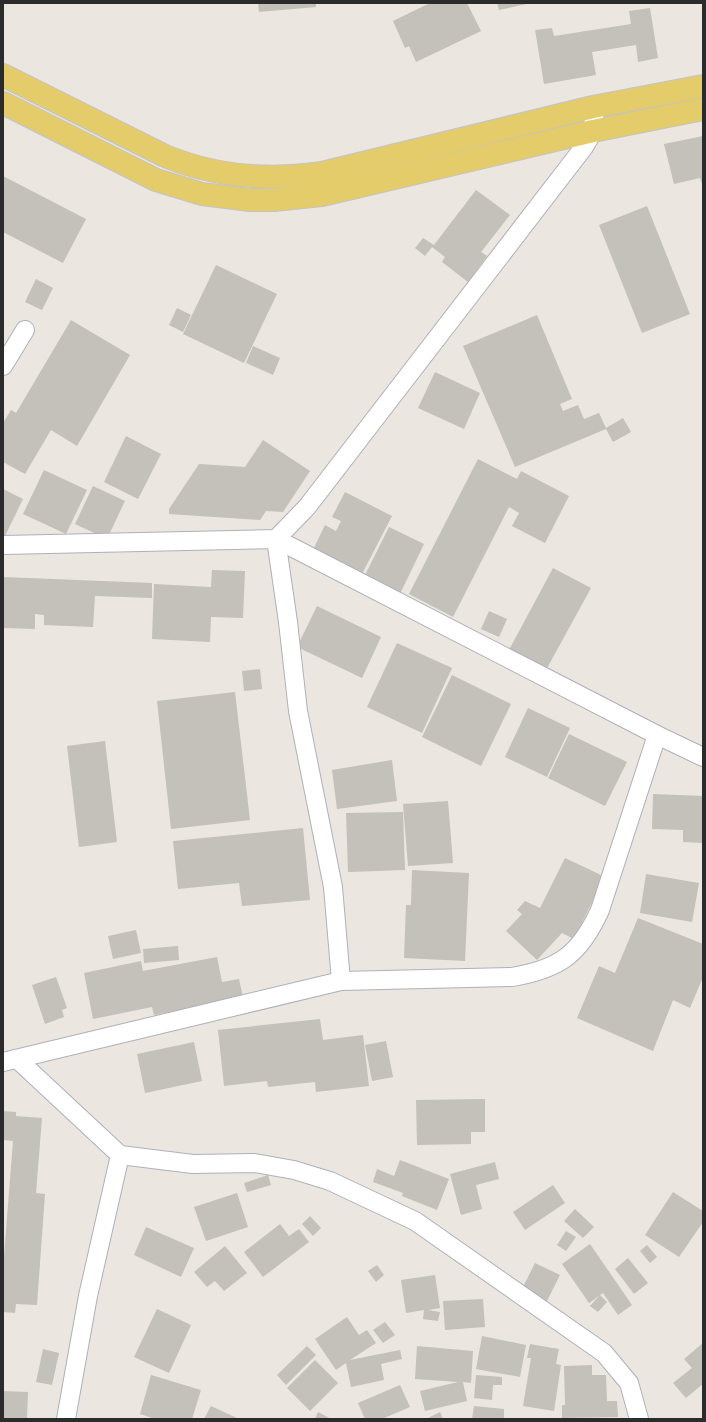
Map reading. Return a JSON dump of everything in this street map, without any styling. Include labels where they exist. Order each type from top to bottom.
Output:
[{"type":"main road","points":[[3,75],[165,156],[208,171],[261,178],[322,173],[593,106],[703,86]]},
{"type":"main road","points":[[3,103],[156,180],[202,194],[226,198],[274,200],[322,195],[593,131],[703,109]]},
{"type":"main road","points":[[156,180],[165,156]]},
{"type":"street","points":[[276,539],[307,507],[584,147],[593,131],[593,106]]},
{"type":"street","points":[[3,366],[25,330]]},
{"type":"street","points":[[276,539],[288,622],[298,711],[333,887],[341,981]]},
{"type":"street","points":[[3,545],[276,539],[657,735],[703,757]]},
{"type":"street","points":[[10,1061],[341,981],[512,977],[536,973],[557,964],[576,950],[590,931],[600,910],[657,735]]},
{"type":"street","points":[[10,1061],[120,1155],[193,1164],[255,1163],[294,1170],[330,1181],[415,1222],[604,1352],[629,1383],[639,1419]]},
{"type":"street","points":[[66,1419],[88,1296],[120,1155]]},
{"type":"building","points":[[258,3],[316,3],[316,7],[259,12]]},
{"type":"building","points":[[430,3],[467,3],[481,31],[416,62],[409,46],[405,48],[393,21]]},
{"type":"building","points":[[497,3],[527,3],[527,4],[499,10]]},
{"type":"building","points":[[650,8],[658,58],[638,62],[636,45],[592,52],[596,75],[544,84],[535,30],[552,28],[554,36],[631,24],[629,11]]},
{"type":"building","points":[[703,136],[703,187],[700,178],[674,184],[664,144]]},
{"type":"building","points":[[3,176],[86,219],[63,263],[3,232]]},
{"type":"building","points":[[476,190],[510,215],[481,252],[487,256],[468,282],[442,262],[445,257],[432,247],[425,256],[415,248],[423,238],[434,245]]},
{"type":"building","points":[[647,206],[690,314],[642,333],[599,225]]},
{"type":"building","points":[[216,265],[277,294],[244,363],[183,334]]},
{"type":"building","points":[[36,279],[53,288],[42,310],[25,302]]},
{"type":"building","points":[[177,308],[191,315],[183,332],[169,325]]},
{"type":"building","points":[[537,315],[572,399],[560,404],[563,411],[578,405],[584,419],[599,413],[606,428],[623,418],[631,432],[613,442],[606,429],[515,467],[463,346]]},
{"type":"building","points":[[71,320],[130,355],[77,446],[51,430],[25,474],[3,462],[3,423],[11,410],[16,413]]},
{"type":"building","points":[[253,346],[280,358],[273,375],[246,363]]},
{"type":"building","points":[[435,372],[480,393],[464,429],[418,408]]},
{"type":"building","points":[[126,436],[161,454],[138,499],[104,482]]},
{"type":"building","points":[[263,440],[310,471],[283,512],[266,511],[260,520],[169,514],[169,509],[199,464],[245,467]]},
{"type":"building","points":[[478,459],[517,479],[521,471],[569,496],[545,543],[512,526],[519,513],[509,507],[453,617],[409,594]]},
{"type":"building","points":[[44,470],[87,490],[66,534],[23,514]]},
{"type":"building","points":[[93,486],[125,501],[107,539],[75,524]]},
{"type":"building","points":[[3,489],[23,499],[3,540]]},
{"type":"building","points":[[345,492],[392,516],[362,574],[313,550],[325,525],[336,531],[341,521],[332,517]]},
{"type":"building","points":[[389,527],[424,544],[398,598],[362,581]]},
{"type":"building","points":[[553,568],[591,588],[546,670],[509,650]]},
{"type":"building","points":[[212,570],[245,571],[243,618],[211,617],[210,642],[152,639],[154,584],[211,587]]},
{"type":"building","points":[[3,577],[152,583],[152,598],[95,596],[93,627],[44,625],[44,615],[35,614],[35,629],[3,628]]},
{"type":"building","points":[[317,606],[381,637],[362,678],[297,647]]},
{"type":"building","points":[[489,611],[507,619],[499,637],[481,629]]},
{"type":"building","points":[[397,643],[452,668],[422,733],[367,707]]},
{"type":"building","points":[[260,669],[262,689],[244,691],[242,671]]},
{"type":"building","points":[[452,675],[511,704],[481,766],[422,737]]},
{"type":"building","points":[[235,692],[250,820],[171,829],[157,701]]},
{"type":"building","points":[[528,708],[570,728],[547,777],[505,757]]},
{"type":"building","points":[[569,734],[627,762],[605,806],[548,778]]},
{"type":"building","points":[[105,741],[117,842],[79,847],[67,746]]},
{"type":"building","points":[[392,760],[397,801],[337,809],[332,770]]},
{"type":"building","points":[[653,794],[703,796],[703,843],[683,842],[683,830],[652,829]]},
{"type":"building","points":[[448,801],[453,863],[408,866],[403,804]]},
{"type":"building","points":[[403,812],[405,870],[348,872],[346,813]]},
{"type":"building","points":[[303,828],[310,900],[242,906],[239,883],[178,889],[173,841]]},
{"type":"building","points":[[565,858],[599,874],[604,878],[574,939],[562,933],[537,960],[506,931],[522,914],[517,910],[525,901],[540,908]]},
{"type":"building","points":[[412,870],[469,873],[465,961],[404,958],[406,905],[411,905]]},
{"type":"building","points":[[646,874],[699,883],[692,922],[640,913]]},
{"type":"building","points":[[638,918],[703,944],[703,977],[690,1008],[673,1000],[653,1051],[577,1018],[599,966],[615,973]]},
{"type":"building","points":[[136,930],[141,953],[113,959],[108,936]]},
{"type":"building","points":[[178,946],[179,960],[144,963],[143,949]]},
{"type":"building","points":[[217,957],[222,982],[239,979],[243,997],[154,1015],[152,1007],[93,1019],[84,973],[141,961],[143,971]]},
{"type":"building","points":[[56,977],[67,1008],[62,1010],[64,1017],[45,1024],[32,985]]},
{"type":"building","points":[[320,1019],[323,1040],[363,1035],[369,1086],[316,1092],[315,1082],[268,1087],[267,1081],[224,1086],[218,1030]]},
{"type":"building","points":[[386,1041],[393,1077],[372,1081],[365,1045]]},
{"type":"building","points":[[194,1042],[202,1081],[145,1093],[137,1054]]},
{"type":"building","points":[[485,1099],[485,1132],[471,1132],[471,1144],[417,1145],[416,1100]]},
{"type":"building","points":[[3,1111],[16,1112],[16,1116],[42,1118],[36,1193],[45,1194],[37,1305],[16,1304],[15,1313],[3,1312],[3,1269],[13,1141],[3,1140]]},
{"type":"building","points":[[400,1160],[449,1179],[437,1210],[402,1196],[403,1193],[373,1182],[377,1169],[394,1176]]},
{"type":"building","points":[[495,1162],[499,1179],[476,1185],[482,1209],[461,1215],[450,1174]]},
{"type":"building","points":[[268,1175],[271,1185],[247,1192],[244,1183]]},
{"type":"building","points":[[553,1185],[565,1203],[525,1230],[513,1212]]},
{"type":"building","points":[[673,1192],[703,1211],[703,1222],[679,1257],[645,1235]]},
{"type":"building","points":[[237,1193],[248,1227],[206,1241],[194,1207]]},
{"type":"building","points":[[575,1209],[594,1227],[583,1238],[564,1221]]},
{"type":"building","points":[[310,1216],[321,1228],[313,1236],[302,1224]]},
{"type":"building","points":[[280,1224],[289,1236],[299,1229],[309,1242],[263,1277],[244,1252]]},
{"type":"building","points":[[146,1227],[194,1248],[181,1277],[134,1255]]},
{"type":"building","points":[[566,1231],[576,1237],[566,1251],[557,1245]]},
{"type":"building","points":[[590,1244],[632,1305],[618,1315],[603,1293],[600,1295],[607,1302],[598,1312],[590,1306],[599,1296],[589,1303],[562,1264]]},
{"type":"building","points":[[647,1245],[657,1257],[650,1263],[640,1251]]},
{"type":"building","points":[[225,1246],[247,1273],[224,1291],[215,1281],[207,1287],[194,1272]]},
{"type":"building","points":[[628,1258],[648,1283],[634,1294],[615,1269]]},
{"type":"building","points":[[535,1263],[560,1275],[544,1307],[519,1295]]},
{"type":"building","points":[[377,1265],[384,1275],[376,1282],[368,1271]]},
{"type":"building","points":[[435,1275],[440,1308],[428,1310],[440,1312],[438,1321],[423,1319],[424,1310],[406,1313],[401,1280]]},
{"type":"building","points":[[483,1299],[485,1327],[445,1330],[443,1301]]},
{"type":"building","points":[[157,1309],[191,1325],[169,1373],[134,1357]]},
{"type":"building","points":[[347,1317],[359,1335],[367,1330],[376,1343],[350,1360],[400,1350],[402,1359],[381,1364],[384,1380],[351,1387],[346,1363],[336,1370],[315,1339]]},
{"type":"building","points":[[385,1322],[395,1335],[383,1343],[373,1330]]},
{"type":"building","points":[[482,1336],[526,1345],[520,1377],[476,1369]]},
{"type":"building","points":[[703,1343],[703,1384],[686,1398],[673,1383],[692,1368],[684,1359]]},
{"type":"building","points":[[530,1344],[559,1349],[556,1364],[561,1365],[554,1411],[523,1406],[531,1358],[527,1358]]},
{"type":"building","points":[[307,1346],[316,1355],[286,1385],[277,1375]]},
{"type":"building","points":[[417,1346],[473,1351],[471,1383],[463,1382],[467,1401],[425,1411],[420,1391],[458,1382],[415,1379]]},
{"type":"building","points":[[43,1349],[59,1353],[52,1385],[36,1382]]},
{"type":"building","points":[[315,1360],[338,1383],[310,1411],[287,1388]]},
{"type":"building","points":[[592,1365],[592,1375],[606,1375],[607,1401],[617,1401],[618,1417],[562,1418],[562,1405],[565,1405],[564,1366]]},
{"type":"building","points":[[151,1375],[201,1390],[192,1419],[155,1419],[140,1414]]},
{"type":"building","points":[[476,1375],[502,1377],[502,1385],[493,1385],[492,1400],[474,1398]]},
{"type":"building","points":[[400,1385],[410,1407],[382,1419],[365,1419],[358,1403]]},
{"type":"building","points":[[3,1391],[28,1392],[27,1419],[3,1419]]},
{"type":"building","points":[[211,1406],[239,1419],[204,1419]]},
{"type":"building","points":[[474,1406],[504,1409],[504,1419],[472,1419]]},
{"type":"building","points":[[318,1412],[331,1419],[315,1419]]},
{"type":"building","points":[[440,1412],[443,1419],[426,1419]]}]
